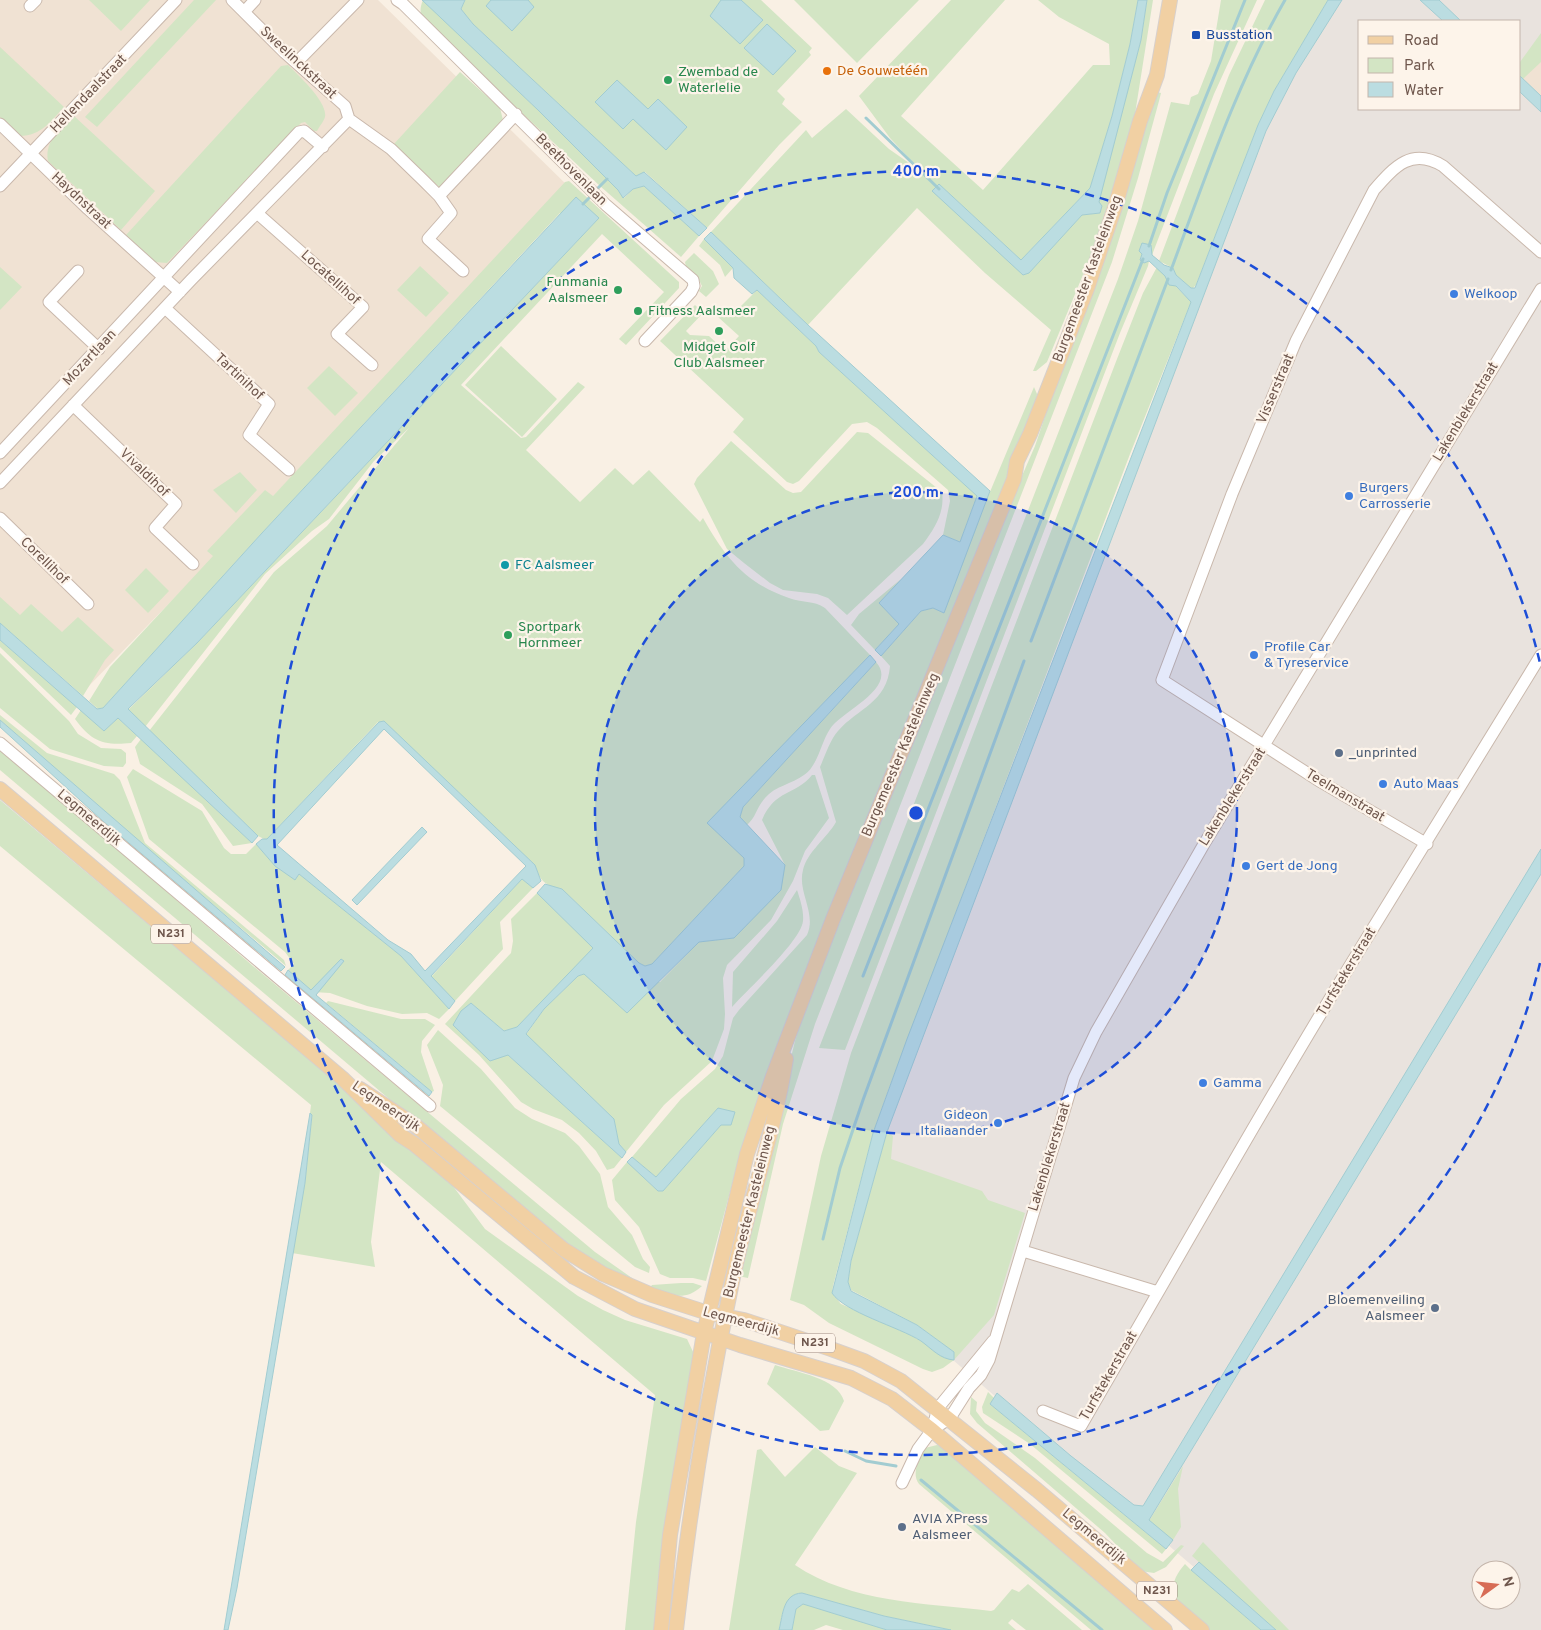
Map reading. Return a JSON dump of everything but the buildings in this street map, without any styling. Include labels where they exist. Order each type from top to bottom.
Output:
[{"type":"main road","name":"Burgemeester Kasteleinweg","points":[[1140,121],[1142,97],[1161,0]]},
{"type":"main road","name":"Burgemeester Kasteleinweg","points":[[661,1630],[670,1535],[704,1333],[747,1154],[833,919],[1014,479],[1017,461],[1030,434],[1087,289],[1115,207],[1140,121],[1157,75],[1170,0]]},
{"type":"main road","name":"Legmeerdijk","points":[[0,789],[342,1078],[400,1135],[574,1278],[635,1309],[721,1339],[851,1378],[892,1399],[932,1430],[1165,1630]]},
{"type":"main road","name":"Burgemeester Kasteleinweg","points":[[676,1630],[687,1540],[730,1286],[783,1081],[791,1032]]},
{"type":"main road","name":"Legmeerdijk","points":[[342,1078],[385,1104],[416,1126],[563,1249],[602,1274],[652,1295],[708,1314],[744,1320],[864,1361],[901,1381],[938,1408],[1202,1630]]},
{"type":"street","name":"Hellendaalstraat","points":[[0,186],[176,0]]},
{"type":"street","name":"Sweelinckstraat","points":[[232,0],[345,106],[349,119],[391,149],[439,196],[451,213],[428,239],[463,271]]},
{"type":"street","points":[[244,12],[255,0]]},
{"type":"street","points":[[297,62],[358,0]]},
{"type":"street","name":"Beethovenlaan","points":[[403,1],[606,205],[693,280],[694,286],[691,292],[645,341]]},
{"type":"street","points":[[439,196],[516,114]]},
{"type":"street","name":"Mozartlaan","points":[[0,483],[180,292],[349,119]]},
{"type":"street","name":"Haydnstraat","points":[[0,124],[164,277]]},
{"type":"street","name":"Mozartlaan","points":[[0,453],[99,349],[299,132],[304,131],[323,147]]},
{"type":"street","name":"Visserstraat","points":[[1265,746],[1162,680],[1232,494],[1296,341],[1374,190],[1390,172],[1402,163],[1419,158],[1430,158],[1443,166],[1541,252]]},
{"type":"street","name":"Locatellihof","points":[[257,213],[363,307],[337,334],[372,365]]},
{"type":"street","points":[[78,271],[49,302],[99,349]]},
{"type":"street","points":[[164,277],[180,292]]},
{"type":"street","name":"Lakenblekerstraat","points":[[950,1418],[981,1375],[989,1360],[1074,1078],[1089,1047],[1178,887],[1541,289]]},
{"type":"street","name":"Tartinihof","points":[[165,308],[269,404],[249,435],[289,470]]},
{"type":"street","name":"Vivaldihof","points":[[73,405],[176,504],[155,528],[194,564]]},
{"type":"street","name":"Corellihof","points":[[0,518],[88,604]]},
{"type":"street","name":"Turfstekerstraat","points":[[1043,1411],[1081,1426],[1374,926],[1541,655]]},
{"type":"street","name":"Legmeerdijk","points":[[0,743],[430,1106]]},
{"type":"street","name":"Teelmanstraat","points":[[1265,746],[1426,844]]},
{"type":"street","points":[[1023,1251],[1158,1292]]},
{"type":"street","name":"Lakenblekerstraat","points":[[938,1408],[995,1338]]},
{"type":"street","points":[[932,1430],[938,1408]]},
{"type":"street","points":[[902,1483],[918,1449],[932,1430],[950,1418]]},
{"type":"shaded area","points":[[0,0],[378,0],[571,189],[86,689],[0,613]]},
{"type":"shaded area","points":[[1339,0],[1541,0],[1541,56],[1521,77],[1521,20],[1358,20],[1358,110],[1521,110],[1521,87],[1541,105],[1541,1630],[1267,1630],[946,1354],[873,1161],[1263,131],[1308,46]]},
{"type":"shaded area","points":[[1541,56],[1541,105],[1521,79],[1521,77]]},
{"type":"green space","points":[[89,0],[150,0],[121,31]]},
{"type":"green space","points":[[194,0],[216,0],[97,127],[85,117]]},
{"type":"green space","points":[[423,0],[538,110],[624,198],[633,189],[644,186],[699,236],[681,257],[600,186],[429,26],[421,14]]},
{"type":"green space","name":"Zwembad de Waterlelie","points":[[465,0],[761,0],[812,48],[809,52],[811,55],[777,91],[785,99],[782,104],[802,122],[779,145],[707,228],[645,172],[637,177],[473,24],[461,9]]},
{"type":"green space","points":[[794,0],[919,0],[857,63]]},
{"type":"green space","points":[[951,0],[1005,0],[901,116],[983,190],[1093,65],[1110,65],[1109,44],[1059,17],[1038,0],[1138,0],[1130,44],[1112,116],[1090,188],[1021,260],[939,184],[1023,275],[1028,273],[1082,215],[1100,213],[1102,206],[1098,202],[1141,40],[1147,0],[1153,0],[1135,114],[1099,236],[1047,362],[1036,371],[1033,371],[1051,330],[985,273],[917,208],[808,325],[711,232],[806,130],[812,138],[846,109],[889,149],[922,172],[890,138],[859,96]]},
{"type":"green space","points":[[1221,0],[1257,0],[1214,94],[1152,255],[1151,245],[1142,244],[1140,251],[1144,263],[1149,261],[1148,266],[1120,333],[845,1050],[819,1048],[1118,279],[1138,221],[1171,102],[1189,105],[1191,97],[1198,94],[1211,61]]},
{"type":"green space","points":[[1265,0],[1328,0],[1274,91],[1258,125],[1196,285],[1192,289],[1176,275],[1173,268],[1159,261],[1229,75]]},
{"type":"green space","points":[[1541,33],[1541,62],[1523,79],[1521,77],[1521,61]]},
{"type":"green space","points":[[0,47],[64,107],[50,122],[34,133],[20,136],[0,117]]},
{"type":"green space","points":[[288,65],[305,82],[322,104],[325,117],[317,131],[314,131],[305,122],[301,123],[167,263],[155,262],[126,235],[281,66]]},
{"type":"green space","points":[[460,72],[500,108],[503,120],[444,188],[439,187],[393,145]]},
{"type":"green space","points":[[1157,92],[1161,93],[1159,101],[1112,262],[815,1024],[783,1124],[748,1278],[738,1276],[795,1041],[805,1008],[1008,508],[1035,446],[1144,124]]},
{"type":"green space","points":[[73,115],[155,191],[121,230],[48,161],[47,154],[54,136]]},
{"type":"green space","name":"Sportpark Hornmeer","points":[[569,181],[679,282],[679,288],[626,345],[619,339],[664,292],[602,234],[461,385],[521,438],[526,437],[578,382],[585,387],[526,450],[580,502],[615,468],[633,485],[649,470],[700,522],[703,518],[728,556],[748,576],[760,585],[794,600],[821,605],[870,655],[708,823],[744,858],[744,866],[652,964],[645,966],[639,963],[562,889],[551,886],[541,879],[535,865],[378,722],[266,840],[258,836],[149,731],[274,572],[327,526],[409,428],[374,461],[329,519],[312,531],[265,574],[145,727],[128,710],[197,643],[599,218],[560,213],[262,533],[103,708],[98,709],[89,701],[110,667],[213,556],[207,551],[265,490],[273,496],[565,182]]},
{"type":"green space","points":[[704,239],[733,268],[725,277],[720,265],[699,246]]},
{"type":"green space","points":[[694,253],[713,271],[719,284],[706,297],[699,291],[702,286],[699,280],[686,267],[685,262]]},
{"type":"green space","points":[[420,266],[449,293],[426,317],[397,290]]},
{"type":"green space","points":[[0,267],[22,287],[0,310]]},
{"type":"green space","points":[[1157,267],[1191,302],[1130,454],[889,1088],[873,1133],[833,1286],[832,1293],[841,1304],[897,1328],[921,1341],[954,1352],[917,1325],[851,1290],[848,1282],[851,1261],[887,1132],[893,1136],[891,1159],[982,1191],[988,1200],[1025,1213],[994,1315],[954,1360],[943,1368],[932,1372],[829,1323],[804,1305],[790,1300],[821,1156],[851,1053],[1117,359],[1143,293]]},
{"type":"green space","points":[[757,290],[816,346],[819,352],[977,496],[960,542],[943,535],[950,501],[948,490],[877,428],[867,422],[852,424],[799,481],[793,484],[787,482],[733,432],[744,419],[660,341],[695,305],[703,313],[686,331],[690,335],[709,336],[725,351],[739,336],[718,317],[738,309]]},
{"type":"green space","points":[[501,346],[557,399],[522,437],[465,385]]},
{"type":"green space","points":[[329,366],[358,393],[335,416],[307,388]]},
{"type":"green space","points":[[1034,387],[1037,394],[1036,404],[740,1155],[706,1281],[693,1278],[670,1278],[660,1274],[639,1227],[615,1200],[612,1180],[627,1162],[658,1191],[663,1191],[721,1125],[718,1108],[656,1177],[632,1157],[681,1099],[715,1069],[723,1056],[733,1018],[807,935],[810,919],[802,886],[803,870],[813,851],[836,822],[820,767],[830,743],[838,731],[878,697],[883,689],[888,678],[890,666],[881,656],[921,611],[933,608],[944,613],[966,549]]},
{"type":"green space","points":[[857,432],[868,433],[942,492],[943,499],[938,520],[923,544],[847,615],[828,598],[817,594],[783,590],[770,583],[727,549],[694,484],[697,478],[731,441],[786,490],[793,493],[801,492]]},
{"type":"green space","points":[[240,472],[257,490],[236,513],[213,490]]},
{"type":"green space","points":[[146,568],[169,591],[148,613],[125,590]]},
{"type":"green space","points":[[901,579],[879,603],[899,624],[875,650],[851,625],[859,614]]},
{"type":"green space","points":[[0,597],[20,615],[31,604],[62,632],[78,617],[114,650],[105,660],[83,696],[0,623]]},
{"type":"green space","points":[[0,640],[77,707],[71,715],[0,647]]},
{"type":"green space","points":[[0,653],[69,721],[78,734],[101,748],[121,749],[126,753],[126,763],[123,767],[104,766],[50,749],[0,708]]},
{"type":"green space","points":[[876,662],[881,672],[880,681],[875,690],[830,729],[809,771],[769,794],[746,826],[740,817],[743,807]]},
{"type":"green space","points":[[81,710],[104,731],[118,718],[137,736],[131,743],[113,744],[98,740],[92,737],[75,719]]},
{"type":"green space","points":[[0,715],[47,753],[114,774],[120,780],[145,843],[284,960],[286,966],[122,828],[0,720]]},
{"type":"green space","points":[[141,739],[252,843],[233,846],[202,804],[140,764],[135,747]]},
{"type":"green space","points":[[0,748],[253,966],[595,1252],[632,1278],[625,1279],[581,1256],[555,1232],[446,1147],[0,770]]},
{"type":"green space","points":[[133,769],[202,811],[224,848],[231,854],[246,854],[256,844],[275,866],[295,879],[299,874],[401,956],[449,1009],[439,1019],[427,1013],[402,1014],[367,1006],[330,993],[313,992],[288,970],[294,964],[285,952],[149,839],[127,777]]},
{"type":"green space","points":[[812,775],[815,775],[829,818],[805,851],[793,881],[771,920],[727,965],[723,978],[724,1029],[712,1061],[664,1105],[626,1152],[619,1144],[614,1119],[526,1035],[544,1009],[578,976],[584,974],[660,982],[699,942],[734,938],[785,865],[762,820],[773,803],[806,782]]},
{"type":"green space","points":[[0,800],[339,1084],[426,1163],[447,1178],[485,1229],[578,1296],[603,1310],[625,1320],[687,1339],[695,1356],[657,1630],[625,1630],[636,1522],[655,1395],[381,1162],[371,1242],[375,1267],[292,1253],[305,1183],[312,1115],[310,1113],[311,1105],[0,846]]},
{"type":"green space","points":[[522,879],[533,888],[500,922],[503,949],[455,1001],[431,977]]},
{"type":"green space","points":[[797,890],[803,913],[800,930],[784,953],[732,1007],[733,972],[777,921]]},
{"type":"green space","points":[[537,893],[594,948],[517,1027],[504,1031],[471,1003],[508,1055],[622,1158],[614,1168],[607,1170],[596,1151],[579,1133],[562,1120],[533,1109],[521,1102],[479,1055],[445,1024],[511,953],[513,941],[511,919]]},
{"type":"green space","points":[[328,1001],[401,1019],[425,1019],[435,1025],[422,1041],[421,1052],[434,1091],[432,1092],[326,1003]]},
{"type":"green space","points":[[438,1030],[481,1069],[515,1108],[532,1119],[565,1133],[579,1146],[600,1174],[608,1207],[632,1235],[643,1259],[650,1267],[649,1273],[635,1267],[440,1106],[443,1085],[427,1045]]},
{"type":"green space","points":[[693,1283],[702,1286],[696,1291],[683,1296],[649,1289],[652,1285]]},
{"type":"green space","points":[[775,1365],[825,1381],[840,1393],[844,1401],[829,1430],[820,1431],[767,1384]]},
{"type":"green space","points":[[988,1392],[994,1398],[990,1404],[1166,1549],[1162,1554],[1030,1444],[983,1413],[982,1407]]},
{"type":"green space","points":[[971,1397],[977,1402],[976,1411],[985,1423],[1035,1458],[1147,1553],[1163,1562],[1181,1545],[1184,1546],[1166,1567],[1154,1573],[1141,1571],[1105,1533],[977,1423],[970,1414]]},
{"type":"green space","points":[[937,1445],[944,1447],[1154,1630],[1091,1630],[919,1484],[916,1471],[920,1457],[925,1448]]},
{"type":"green space","points":[[815,1447],[839,1466],[857,1473],[795,1565],[817,1578],[864,1594],[915,1603],[991,1611],[1012,1589],[1019,1592],[1028,1584],[1082,1630],[1026,1630],[1012,1619],[1008,1623],[1016,1630],[951,1630],[884,1616],[802,1593],[791,1598],[788,1602],[779,1630],[729,1630],[757,1450],[761,1449],[785,1477]]},
{"type":"green space","points":[[1183,1466],[1178,1489],[1181,1527],[1173,1540],[1149,1521]]},
{"type":"green space","points":[[1203,1542],[1289,1630],[1276,1630],[1192,1556]]},
{"type":"green space","points":[[1185,1564],[1261,1630],[1209,1630],[1191,1615],[1183,1608],[1174,1593],[1177,1575]]},
{"type":"green space","points":[[803,1604],[887,1630],[843,1630],[826,1625],[814,1630],[792,1630],[796,1609]]},
{"type":"water","points":[[422,0],[465,0],[461,9],[473,24],[636,176],[644,172],[707,228],[699,236],[644,186],[633,189],[623,198],[618,190],[538,110]]},
{"type":"water","points":[[491,0],[528,0],[534,7],[512,31],[486,6]]},
{"type":"water","points":[[721,0],[741,0],[763,20],[740,44],[710,16]]},
{"type":"water","points":[[1138,0],[1147,0],[1141,40],[1099,202],[1102,206],[1100,213],[1082,215],[1029,273],[1023,275],[932,191],[939,184],[1021,260],[1090,188],[1112,116],[1130,44]]},
{"type":"water","points":[[1328,0],[1342,0],[1296,73],[1266,131],[887,1132],[851,1261],[848,1282],[851,1291],[917,1325],[954,1352],[954,1360],[949,1359],[940,1356],[921,1341],[848,1307],[832,1293],[873,1133],[907,1039],[1191,302],[1176,286],[1169,285],[1165,276],[1149,261],[1144,263],[1140,260],[1142,254],[1139,251],[1142,243],[1151,245],[1152,255],[1164,265],[1173,268],[1176,275],[1191,288],[1195,288],[1258,125],[1274,91]]},
{"type":"water","points":[[1420,0],[1439,0],[1460,20],[1442,20]]},
{"type":"water","points":[[767,24],[796,51],[773,75],[744,48]]},
{"type":"water","points":[[1521,77],[1541,96],[1541,112],[1521,93]]},
{"type":"water","points":[[617,80],[648,109],[658,99],[687,127],[666,150],[633,119],[623,129],[595,102]]},
{"type":"water","points":[[576,197],[599,218],[197,643],[128,709],[258,836],[252,843],[118,718],[104,731],[0,640],[0,623],[97,709],[103,708],[262,533]]},
{"type":"water","points":[[711,232],[808,325],[990,491],[944,613],[933,608],[921,611],[881,656],[875,650],[899,624],[879,603],[943,535],[960,542],[977,496],[819,352],[816,346],[757,290],[752,294],[734,278],[733,268],[704,239]]},
{"type":"water","points":[[870,655],[876,662],[743,807],[740,817],[785,865],[781,890],[734,938],[699,942],[627,1013],[584,974],[578,976],[544,1009],[526,1034],[614,1119],[619,1144],[626,1152],[622,1158],[508,1055],[490,1061],[453,1025],[461,1011],[471,1003],[504,1031],[517,1027],[593,948],[537,893],[545,884],[562,889],[639,963],[645,966],[652,964],[744,866],[744,858],[707,823]]},
{"type":"water","points":[[0,720],[285,967],[281,971],[104,822],[0,727]]},
{"type":"water","points":[[384,721],[535,865],[541,881],[533,888],[522,879],[431,976],[455,1001],[449,1009],[401,956],[299,874],[295,880],[275,866],[256,844],[262,839],[267,839],[379,722]],"holes":[[[384,729],[526,866],[425,971],[411,954],[388,940],[277,845]]]},
{"type":"water","points":[[422,827],[427,832],[357,905],[352,900]]},
{"type":"water","points":[[1541,849],[1541,874],[1149,1520],[1173,1540],[1166,1549],[990,1404],[997,1393],[1071,1456],[1134,1505],[1143,1506]]},
{"type":"water","points":[[341,959],[344,961],[316,995],[432,1092],[429,1096],[285,975],[288,970],[311,990]]},
{"type":"water","points":[[718,1108],[735,1112],[731,1125],[721,1125],[663,1191],[658,1191],[627,1162],[632,1157],[656,1177]]},
{"type":"water","points":[[310,1113],[312,1115],[305,1183],[237,1588],[228,1630],[224,1630]]},
{"type":"water","points":[[1199,1562],[1276,1630],[1261,1630],[1191,1570]]},
{"type":"water","points":[[802,1593],[884,1616],[951,1630],[887,1630],[803,1604],[796,1609],[792,1630],[779,1630],[787,1601],[796,1594]]},
{"type":"waterway","points":[[1149,246],[1167,193],[1245,0]]},
{"type":"waterway","points":[[1171,270],[1236,99],[1267,32],[1285,0]]},
{"type":"waterway","points":[[866,118],[939,189]]},
{"type":"waterway","points":[[596,190],[607,179]]},
{"type":"waterway","points":[[583,204],[592,195]]},
{"type":"waterway","points":[[863,976],[1143,259]]},
{"type":"waterway","points":[[1031,641],[1168,279]]},
{"type":"waterway","points":[[823,1239],[840,1168],[863,1100],[1024,661]]},
{"type":"waterway","points":[[845,1451],[866,1461],[896,1466]]},
{"type":"waterway","points":[[921,1480],[1102,1630]]},
{"type":"place","name":"Busstation","points":[[1196,35]]},
{"type":"place","name":"De Gouwetéén","points":[[827,71]]},
{"type":"place","name":"Zwembad de Waterlelie","points":[[668,80]]},
{"type":"place","name":"Funmania Aalsmeer","points":[[618,290]]},
{"type":"place","name":"Welkoop","points":[[1454,294]]},
{"type":"place","name":"Fitness Aalsmeer","points":[[638,311]]},
{"type":"place","name":"Midget Golf Club Aalsmeer","points":[[719,331]]},
{"type":"place","name":"Burgers Carrosserie","points":[[1349,496]]},
{"type":"place","name":"FC Aalsmeer","points":[[505,565]]},
{"type":"place","name":"Sportpark Hornmeer","points":[[508,635]]},
{"type":"place","name":"Profile Car & Tyreservice","points":[[1254,655]]},
{"type":"place","name":"_unprinted","points":[[1339,753]]},
{"type":"place","name":"Auto Maas","points":[[1383,784]]},
{"type":"place","name":"Gert de Jong","points":[[1246,866]]},
{"type":"place","name":"Gamma","points":[[1203,1083]]},
{"type":"place","name":"Gideon Italiaander","points":[[998,1123]]},
{"type":"place","name":"Bloemenveiling Aalsmeer","points":[[1435,1308]]},
{"type":"place","name":"AVIA XPress Aalsmeer","points":[[902,1527]]}]
